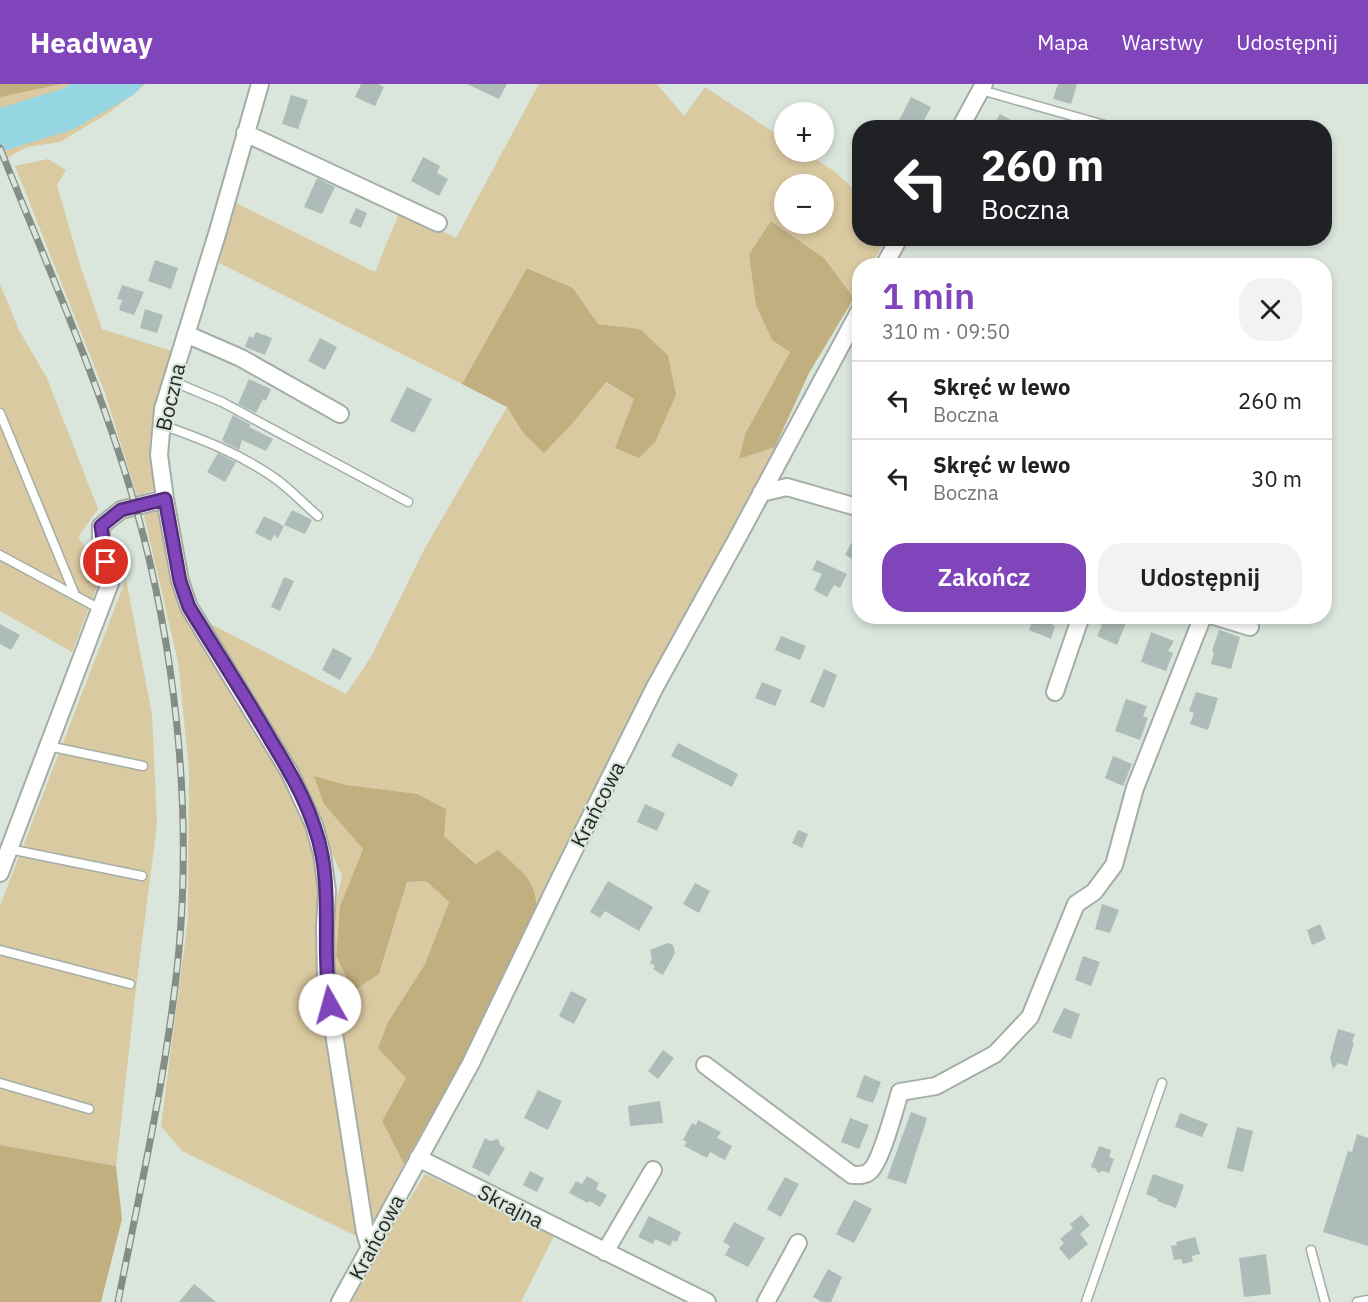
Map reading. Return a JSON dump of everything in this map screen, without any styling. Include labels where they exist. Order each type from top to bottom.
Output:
[{"type":"street","name":"Boczna","points":[[260,84],[163,409],[159,455],[180,581],[189,607],[290,773],[314,825],[322,854],[327,891],[326,982],[365,1232],[370,1249]]},
{"type":"street","points":[[964,120],[982,87]]},
{"type":"street","points":[[245,133],[438,223]]},
{"type":"street","name":"Krańcowa","points":[[340,1302],[471,1063],[655,687],[852,325]]},
{"type":"street","points":[[186,334],[241,358],[340,414]]},
{"type":"street","points":[[761,493],[787,487],[852,506]]},
{"type":"street","points":[[0,873],[110,584],[101,541],[101,526],[121,510],[165,499]]},
{"type":"street","points":[[1054,692],[1078,624]]},
{"type":"street","points":[[705,1065],[852,1175],[864,1175],[871,1171],[877,1160],[900,1092],[936,1086],[995,1054],[1030,1017],[1076,904],[1094,892],[1114,865],[1135,788],[1200,624]]},
{"type":"street","points":[[1240,624],[1250,627]]},
{"type":"street","name":"Skrajna","points":[[418,1158],[707,1302]]},
{"type":"street","points":[[605,1252],[653,1170]]},
{"type":"street","points":[[766,1302],[798,1243]]},
{"type":"lane","points":[[982,87],[1089,120]]},
{"type":"lane","points":[[172,381],[222,402],[408,502]]},
{"type":"lane","points":[[0,413],[75,595]]},
{"type":"lane","points":[[162,425],[203,439],[246,460],[277,480],[318,516]]},
{"type":"lane","points":[[0,555],[100,609]]},
{"type":"lane","points":[[48,746],[143,766]]},
{"type":"lane","points":[[9,849],[142,876]]},
{"type":"lane","points":[[0,950],[130,984]]},
{"type":"lane","points":[[0,1083],[89,1109]]},
{"type":"lane","points":[[1086,1302],[1162,1083]]},
{"type":"lane","points":[[1311,1250],[1325,1302]]},
{"type":"lane","points":[[1357,1302],[1368,1300]]},
{"type":"shaded area","points":[[0,84],[146,84],[110,112],[60,142],[27,147],[0,162]]},
{"type":"shaded area","points":[[0,84],[61,84],[0,97]]},
{"type":"shaded area","points":[[539,84],[657,84],[684,116],[705,87],[774,132],[774,162],[820,162],[834,171],[852,188],[852,246],[882,246],[875,258],[852,258],[852,295],[824,258],[790,234],[834,234],[834,174],[774,174],[774,223],[771,221],[749,254],[790,352],[745,434],[739,459],[775,447],[763,478],[536,913],[444,836],[346,785],[315,777],[325,804],[363,849],[340,906],[336,956],[353,991],[379,974],[407,882],[426,881],[449,902],[425,964],[388,1022],[406,1078],[382,1121],[404,1164],[372,1225],[332,989],[331,945],[342,876],[289,755],[207,622],[346,694],[371,657],[425,548],[507,407],[523,433],[572,424],[605,382],[634,399],[616,448],[668,355],[640,329],[598,324],[573,288],[528,268],[462,384],[219,263],[234,202],[375,272],[400,211],[456,238]]},
{"type":"shaded area","points":[[48,159],[66,170],[57,185],[81,268],[102,329],[175,352],[157,489],[137,496],[105,393],[15,166]]},
{"type":"shaded area","points":[[771,221],[774,223],[774,234],[790,234],[824,258],[852,295],[852,301],[809,373],[775,447],[739,459],[745,434],[790,352],[772,340],[756,305],[749,254]]},
{"type":"shaded area","points":[[527,268],[573,288],[598,324],[640,329],[668,355],[676,395],[655,442],[639,458],[615,448],[634,399],[606,382],[572,424],[544,453],[523,433],[507,407],[462,384]]},
{"type":"shaded area","points":[[0,284],[19,330],[47,378],[98,509],[78,537],[102,573],[72,652],[0,611]]},
{"type":"shaded area","points":[[158,511],[166,523],[178,589],[311,825],[362,1239],[182,1151],[161,1126],[188,919],[189,769],[178,662],[144,515]]},
{"type":"shaded area","points":[[126,579],[152,714],[157,824],[116,1166],[0,1145],[0,906]]},
{"type":"shaded area","points":[[314,776],[346,785],[417,794],[446,809],[444,836],[476,864],[498,850],[526,877],[534,892],[536,913],[483,1023],[404,1164],[382,1121],[406,1078],[378,1048],[388,1022],[425,964],[449,902],[426,881],[407,882],[379,974],[353,991],[336,956],[340,906],[363,849],[324,804]]},
{"type":"shaded area","points":[[0,1145],[116,1166],[122,1219],[101,1302],[0,1302]]},
{"type":"shaded area","points":[[425,1174],[554,1236],[521,1302],[352,1302],[380,1248]]},
{"type":"water","points":[[71,84],[144,84],[133,95],[74,129],[0,152],[0,108],[62,89]]},
{"type":"building","points":[[361,84],[378,84],[384,87],[375,106],[355,97]]},
{"type":"building","points":[[467,84],[507,84],[499,99]]},
{"type":"building","points":[[1058,84],[1077,84],[1071,104],[1053,99]]},
{"type":"building","points":[[291,95],[308,100],[298,129],[282,124]]},
{"type":"building","points":[[911,97],[931,107],[924,120],[899,120]]},
{"type":"building","points":[[1000,114],[1011,120],[997,120]]},
{"type":"building","points":[[423,157],[440,166],[437,173],[448,179],[439,196],[411,181]]},
{"type":"building","points":[[317,178],[335,187],[322,214],[304,207]]},
{"type":"building","points":[[356,208],[367,213],[361,228],[349,223]]},
{"type":"building","points":[[155,260],[178,268],[171,289],[148,281]]},
{"type":"building","points":[[122,285],[144,292],[134,315],[119,310],[122,300],[117,299]]},
{"type":"building","points":[[145,309],[163,315],[157,333],[140,328]]},
{"type":"building","points":[[256,332],[272,338],[265,355],[245,347],[249,336],[253,338]]},
{"type":"building","points":[[320,338],[337,347],[325,370],[308,361]]},
{"type":"building","points":[[249,379],[271,389],[266,401],[263,399],[256,413],[238,404]]},
{"type":"building","points":[[407,387],[432,399],[414,433],[390,421]]},
{"type":"building","points":[[233,415],[251,425],[249,427],[273,439],[266,451],[242,440],[239,450],[222,440]]},
{"type":"building","points":[[218,453],[236,462],[225,482],[207,472]]},
{"type":"building","points":[[292,510],[312,520],[305,534],[284,525]]},
{"type":"building","points":[[264,516],[284,526],[278,538],[274,535],[271,541],[255,533]]},
{"type":"building","points":[[852,542],[852,559],[845,555]]},
{"type":"building","points":[[817,560],[847,574],[840,588],[834,585],[827,597],[814,590],[822,574],[812,570]]},
{"type":"building","points":[[284,577],[294,581],[280,611],[271,607]]},
{"type":"building","points":[[0,624],[20,635],[11,650],[0,644]]},
{"type":"building","points":[[1031,624],[1055,626],[1051,639],[1029,630]]},
{"type":"building","points":[[1100,624],[1126,624],[1117,645],[1097,636],[1102,625]]},
{"type":"building","points":[[1219,630],[1240,637],[1231,669],[1211,664],[1214,652],[1212,651]]},
{"type":"building","points":[[1151,632],[1174,641],[1168,651],[1173,653],[1166,671],[1141,662]]},
{"type":"building","points":[[781,636],[806,646],[800,660],[775,650]]},
{"type":"building","points":[[333,648],[352,658],[340,680],[322,670]]},
{"type":"building","points":[[824,669],[837,675],[824,708],[810,702]]},
{"type":"building","points":[[762,682],[782,690],[775,706],[755,698]]},
{"type":"building","points":[[1196,692],[1218,698],[1208,730],[1190,724],[1194,713],[1189,711]]},
{"type":"building","points":[[1126,699],[1147,706],[1143,716],[1148,718],[1140,740],[1115,731]]},
{"type":"building","points":[[678,743],[738,774],[732,787],[671,756]]},
{"type":"building","points":[[1113,756],[1132,764],[1123,786],[1105,778]]},
{"type":"building","points":[[645,804],[665,813],[657,831],[637,822]]},
{"type":"building","points":[[798,830],[808,834],[802,848],[792,843]]},
{"type":"building","points":[[608,881],[653,907],[639,931],[605,911],[600,918],[590,912]]},
{"type":"building","points":[[695,883],[710,891],[699,913],[683,904]]},
{"type":"building","points":[[1102,904],[1119,910],[1110,933],[1095,929]]},
{"type":"building","points":[[1320,924],[1326,939],[1312,945],[1307,930]]},
{"type":"building","points":[[668,943],[673,945],[675,953],[663,975],[653,969],[655,966],[650,963],[652,958],[650,950]]},
{"type":"building","points":[[1083,956],[1100,962],[1091,986],[1075,980]]},
{"type":"building","points":[[571,991],[587,999],[574,1024],[559,1016]]},
{"type":"building","points":[[1064,1008],[1080,1014],[1071,1039],[1052,1032]]},
{"type":"building","points":[[1338,1029],[1355,1034],[1352,1042],[1354,1043],[1347,1066],[1338,1063],[1333,1069],[1330,1058]]},
{"type":"building","points":[[663,1050],[674,1058],[658,1079],[648,1071]]},
{"type":"building","points":[[864,1075],[881,1082],[873,1103],[856,1097]]},
{"type":"building","points":[[538,1090],[562,1101],[548,1130],[524,1118]]},
{"type":"building","points":[[660,1101],[663,1123],[630,1126],[628,1106]]},
{"type":"building","points":[[911,1112],[927,1118],[906,1184],[887,1178]]},
{"type":"building","points":[[1180,1113],[1208,1124],[1202,1137],[1175,1127]]},
{"type":"building","points":[[850,1118],[869,1125],[859,1149],[841,1142]]},
{"type":"building","points":[[698,1120],[721,1132],[717,1138],[732,1146],[725,1160],[710,1152],[707,1158],[684,1146],[687,1142],[683,1140],[692,1123],[696,1125]]},
{"type":"building","points":[[1237,1127],[1253,1131],[1243,1172],[1227,1168]]},
{"type":"building","points":[[1357,1134],[1368,1138],[1368,1246],[1323,1232],[1348,1151],[1352,1152]]},
{"type":"building","points":[[485,1138],[490,1141],[498,1139],[501,1146],[505,1148],[489,1176],[472,1167]]},
{"type":"building","points":[[1099,1146],[1111,1150],[1109,1157],[1114,1159],[1109,1173],[1102,1171],[1098,1173],[1091,1167]]},
{"type":"building","points":[[530,1171],[544,1178],[537,1192],[523,1185]]},
{"type":"building","points":[[1153,1174],[1184,1185],[1176,1208],[1146,1194]]},
{"type":"building","points":[[587,1176],[599,1183],[596,1189],[607,1195],[600,1207],[569,1193],[576,1181],[582,1184]]},
{"type":"building","points":[[785,1177],[799,1184],[781,1217],[767,1209]]},
{"type":"building","points":[[854,1200],[872,1209],[854,1243],[836,1234]]},
{"type":"building","points":[[1081,1215],[1090,1225],[1080,1234],[1088,1244],[1069,1260],[1059,1248],[1064,1243],[1060,1239],[1073,1228],[1070,1224]]},
{"type":"building","points":[[649,1216],[681,1232],[677,1242],[673,1240],[670,1246],[655,1239],[653,1244],[638,1237]]},
{"type":"building","points":[[734,1222],[765,1238],[748,1267],[725,1255],[730,1246],[723,1242]]},
{"type":"building","points":[[1195,1237],[1200,1254],[1192,1256],[1193,1261],[1183,1264],[1181,1259],[1174,1260],[1171,1246],[1177,1245],[1176,1242]]},
{"type":"building","points":[[1266,1254],[1271,1294],[1244,1297],[1239,1258]]},
{"type":"building","points":[[828,1269],[842,1277],[831,1302],[822,1302],[813,1297]]},
{"type":"building","points":[[194,1284],[216,1302],[179,1302]]},
{"type":"railway","points":[[0,148],[72,325],[121,459],[149,558],[161,613],[177,725],[183,838],[179,949],[161,1082],[118,1302]]},
{"type":"route","points":[[106,562],[101,541],[101,526],[121,510],[165,499],[180,581],[189,607],[290,773],[314,825],[322,854],[327,891],[326,982],[330,1005]]}]
